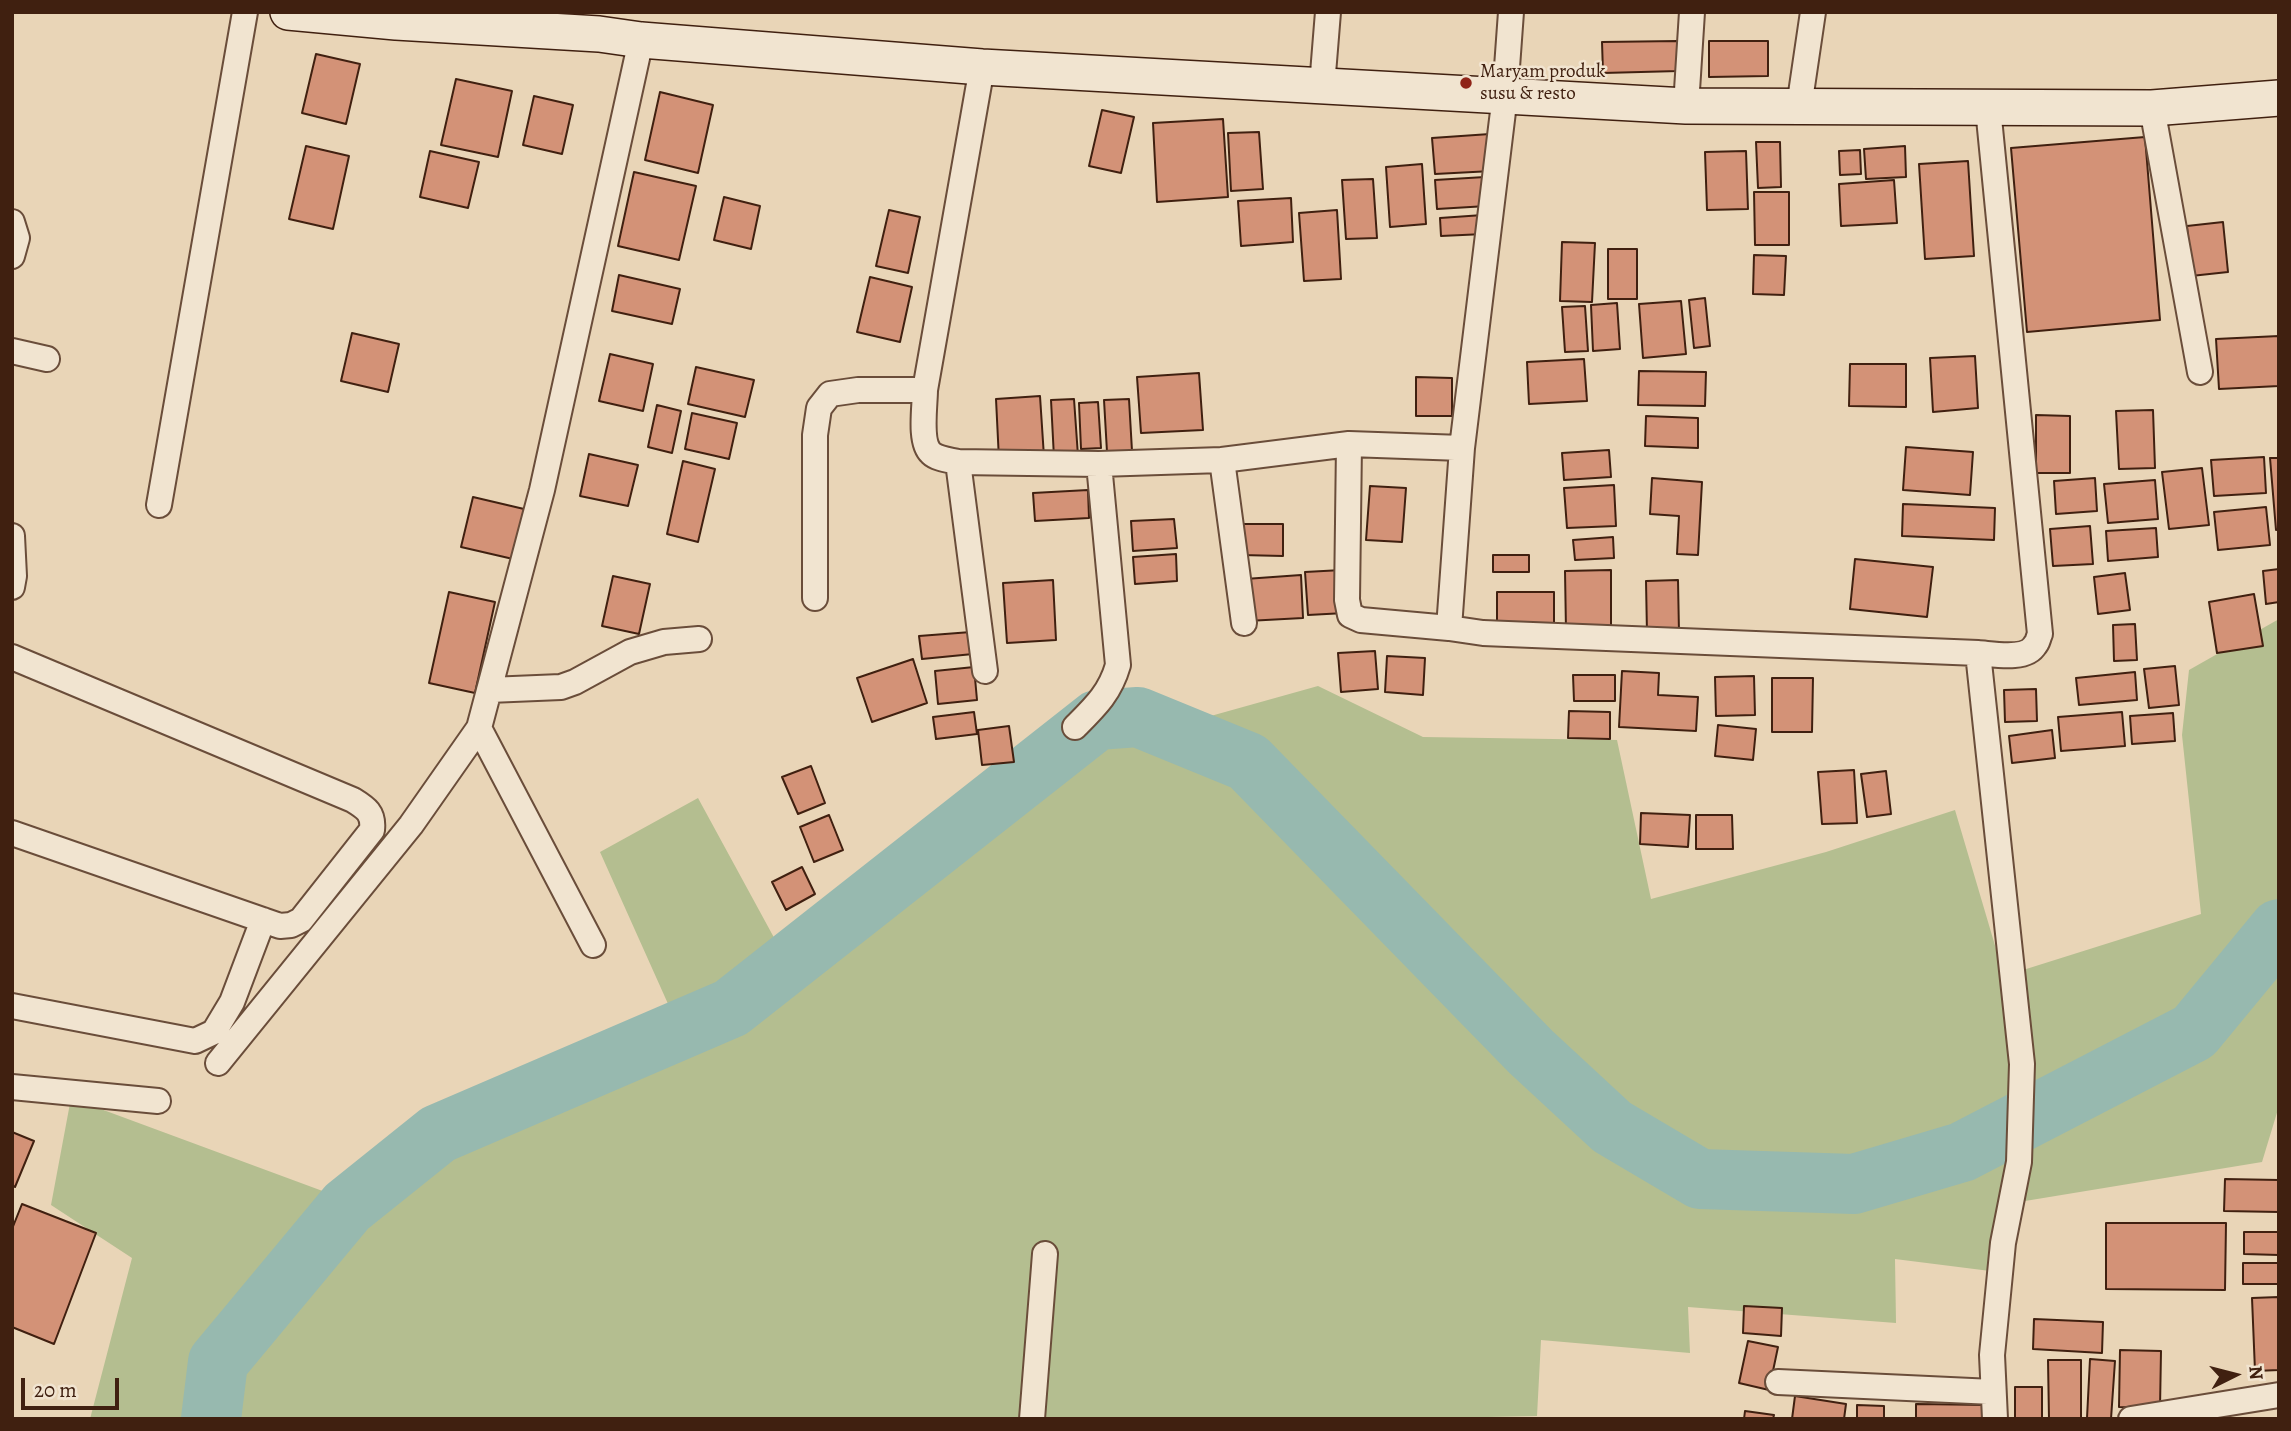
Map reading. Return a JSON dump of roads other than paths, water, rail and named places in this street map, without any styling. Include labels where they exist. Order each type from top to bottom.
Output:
[{"type":"street","points":[[159,505],[245,12]]},
{"type":"street","points":[[288,12],[396,22],[600,23],[641,40],[982,67],[1686,106],[2152,108],[2279,98]]},
{"type":"street","points":[[1322,86],[1328,12]]},
{"type":"street","points":[[1449,628],[1462,448],[1505,95],[1511,12]]},
{"type":"street","points":[[1686,106],[1692,12]]},
{"type":"street","points":[[1799,107],[1813,12]]},
{"type":"street","points":[[218,1063],[411,825],[479,728],[542,490],[641,40]]},
{"type":"street","points":[[982,67],[925,390],[924,441],[929,452],[937,457],[958,462],[1099,464],[1222,460],[1349,444],[1462,448]]},
{"type":"street","points":[[1349,444],[1347,600],[1350,615],[1361,620],[1509,634],[2026,653],[2035,648],[2040,634],[1988,108]]},
{"type":"street","points":[[2152,108],[2200,372]]},
{"type":"street","points":[[12,222],[17,238],[12,256]]},
{"type":"street","points":[[12,351],[47,359]]},
{"type":"street","points":[[815,598],[815,435],[819,408],[830,394],[858,390],[925,390]]},
{"type":"street","points":[[1222,460],[1244,623]]},
{"type":"street","points":[[958,462],[985,671]]},
{"type":"street","points":[[1075,727],[1099,703],[1113,682],[1118,665],[1099,464]]},
{"type":"street","points":[[12,536],[12,587]]},
{"type":"street","points":[[489,690],[561,687],[630,652],[664,642],[699,639]]},
{"type":"street","points":[[1978,653],[2022,1064],[2019,1162],[2003,1243],[1992,1355],[1995,1419]]},
{"type":"street","points":[[12,657],[353,800],[370,812],[373,820],[372,830],[301,920],[281,926],[12,833]]},
{"type":"street","points":[[479,728],[593,945]]},
{"type":"street","points":[[12,1006],[195,1041],[215,1032],[232,1002],[263,920]]},
{"type":"street","points":[[12,1087],[158,1101]]},
{"type":"street","points":[[1032,1419],[1045,1254]]},
{"type":"street","points":[[1779,1382],[1993,1392]]},
{"type":"street","points":[[2131,1419],[2279,1395]]},
{"type":"waterway","points":[[211,1419],[218,1362],[347,1207],[438,1134],[731,1008],[1097,720],[1138,717],[1248,762],[1531,1052],[1612,1127],[1700,1179],[1854,1184],[1962,1152],[2194,1032],[2279,929]]},
{"type":"place","name":"Maryam produk susu & resto","points":[[1466,83]]}]
